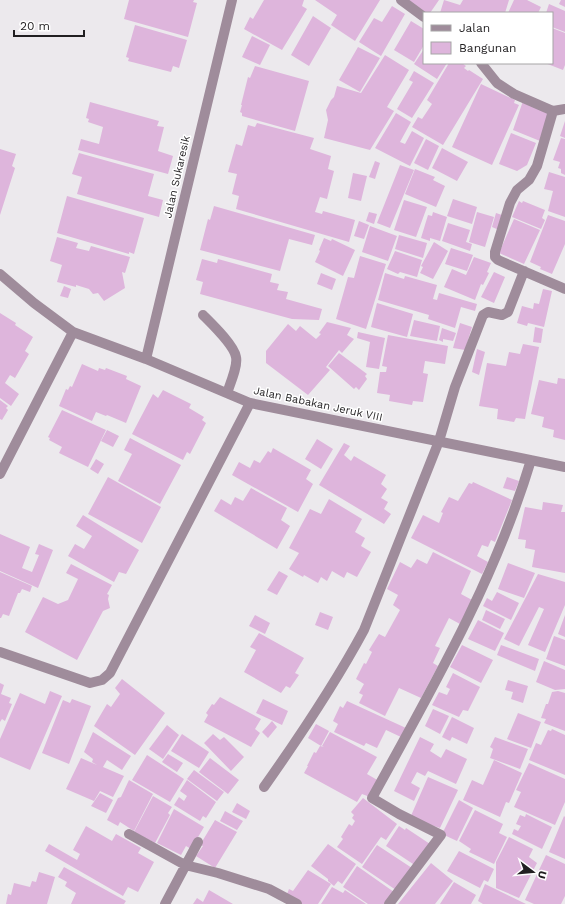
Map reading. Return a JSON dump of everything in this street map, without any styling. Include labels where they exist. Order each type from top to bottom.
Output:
[{"type":"street","name":"Jalan Sukaresik","points":[[146,359],[232,0]]},
{"type":"street","points":[[401,0],[423,16]]},
{"type":"street","points":[[482,64],[497,82],[514,94],[553,110],[565,109]]},
{"type":"street","points":[[553,110],[537,166],[529,180],[517,190],[510,202],[495,252],[495,257],[498,260],[565,289]]},
{"type":"street","points":[[264,787],[296,742],[354,649],[364,630],[439,441],[455,387],[483,315],[488,312],[502,315],[508,312],[524,271]]},
{"type":"street","name":"Jalan Babakan Jeruk VIII","points":[[0,274],[34,303],[72,332],[146,359],[250,404],[565,467]]},
{"type":"street","points":[[203,315],[222,333],[236,356],[236,364],[227,393]]},
{"type":"street","points":[[0,474],[72,332]]},
{"type":"street","points":[[0,652],[90,682],[102,680],[110,673],[250,404]]},
{"type":"street","points":[[390,904],[441,835],[399,814],[372,798],[458,641],[504,539],[531,460]]},
{"type":"street","points":[[129,834],[185,865],[218,873],[269,889],[297,904]]},
{"type":"street","points":[[165,904],[198,842]]},
{"type":"building","points":[[129,0],[194,0],[193,2],[197,3],[188,37],[124,19]]},
{"type":"building","points":[[264,0],[304,0],[302,6],[307,9],[282,50],[244,29],[250,17],[253,19]]},
{"type":"building","points":[[315,0],[380,0],[355,41],[331,25],[337,15]]},
{"type":"building","points":[[408,0],[439,0],[431,12],[423,12]]},
{"type":"building","points":[[444,0],[460,5],[463,0],[509,0],[505,12],[440,12]]},
{"type":"building","points":[[514,0],[527,0],[541,7],[538,12],[508,12]]},
{"type":"building","points":[[561,0],[565,0],[565,7],[559,4]]},
{"type":"building","points":[[549,4],[565,11],[565,32],[553,27],[553,12],[546,12]]},
{"type":"building","points":[[392,6],[405,14],[381,56],[359,42],[374,18],[382,22]]},
{"type":"building","points":[[313,16],[331,28],[309,66],[291,55]]},
{"type":"building","points":[[411,21],[423,28],[423,47],[414,62],[394,50]]},
{"type":"building","points":[[135,25],[187,40],[179,68],[173,66],[171,72],[128,61],[129,58],[126,57]]},
{"type":"building","points":[[553,28],[565,33],[565,65],[563,70],[548,64],[553,64]]},
{"type":"building","points":[[252,36],[270,45],[260,65],[242,57]]},
{"type":"building","points":[[358,47],[380,58],[360,92],[339,80]]},
{"type":"building","points":[[423,50],[423,64],[446,64],[437,79],[414,64]]},
{"type":"building","points":[[385,55],[409,70],[387,107],[394,111],[370,150],[324,138],[328,120],[326,110],[334,97],[337,86],[361,93]]},
{"type":"building","points":[[448,64],[463,64],[466,66],[464,68],[483,79],[443,145],[412,127],[418,117],[422,119],[432,104],[427,100]]},
{"type":"building","points":[[255,66],[309,81],[295,131],[242,116],[242,113],[240,112],[241,105],[248,77],[250,78]]},
{"type":"building","points":[[414,71],[434,83],[412,118],[397,109],[413,82],[409,80]]},
{"type":"building","points":[[481,84],[515,100],[514,103],[519,105],[492,165],[452,147]]},
{"type":"building","points":[[523,101],[549,112],[540,141],[513,130]]},
{"type":"building","points":[[90,102],[159,121],[157,126],[164,127],[158,151],[173,156],[168,174],[78,150],[81,139],[99,144],[103,127],[88,122],[89,119],[86,118]]},
{"type":"building","points":[[396,113],[411,122],[400,142],[405,144],[412,131],[424,138],[410,166],[375,148]]},
{"type":"building","points":[[565,121],[565,138],[560,136]]},
{"type":"building","points":[[257,123],[314,138],[310,149],[331,156],[328,169],[334,171],[327,199],[320,197],[315,212],[322,214],[323,211],[355,220],[349,242],[236,209],[239,196],[232,194],[237,174],[228,172],[236,144],[242,146],[248,125],[255,127]]},
{"type":"building","points":[[511,133],[536,143],[527,165],[517,171],[499,164]]},
{"type":"building","points":[[561,138],[565,139],[565,175],[561,173],[561,169],[558,168],[560,162],[553,160]]},
{"type":"building","points":[[426,139],[439,146],[428,170],[414,163]]},
{"type":"building","points":[[442,148],[468,162],[457,181],[432,168]]},
{"type":"building","points":[[0,149],[16,154],[12,166],[15,168],[0,215]]},
{"type":"building","points":[[79,153],[154,174],[148,196],[163,200],[159,217],[77,194],[82,177],[72,174]]},
{"type":"building","points":[[375,161],[380,163],[375,179],[369,177]]},
{"type":"building","points":[[400,165],[414,170],[390,228],[377,223]]},
{"type":"building","points":[[415,169],[435,177],[433,180],[445,186],[436,207],[405,194]]},
{"type":"building","points":[[549,172],[565,177],[565,217],[548,211],[553,191],[544,189]]},
{"type":"building","points":[[353,173],[367,176],[361,201],[348,198]]},
{"type":"building","points":[[67,196],[144,218],[134,254],[129,252],[129,254],[57,233]]},
{"type":"building","points":[[453,199],[477,207],[472,224],[447,216]]},
{"type":"building","points":[[404,200],[427,207],[416,237],[394,230]]},
{"type":"building","points":[[519,201],[522,203],[523,201],[545,210],[542,218],[545,220],[541,229],[512,217]]},
{"type":"building","points":[[214,206],[315,235],[312,245],[289,239],[280,271],[200,250],[208,219],[210,220]]},
{"type":"building","points":[[369,212],[377,214],[374,224],[366,221]]},
{"type":"building","points":[[433,212],[447,217],[440,241],[430,238],[430,241],[421,238],[428,215],[432,216]]},
{"type":"building","points":[[477,212],[494,217],[485,247],[469,242]]},
{"type":"building","points":[[496,213],[505,216],[499,230],[492,227]]},
{"type":"building","points":[[548,215],[565,221],[565,244],[552,274],[540,269],[541,267],[530,262]]},
{"type":"building","points":[[514,219],[540,230],[524,264],[499,253]]},
{"type":"building","points":[[359,221],[369,225],[364,239],[354,236]]},
{"type":"building","points":[[448,223],[470,230],[466,242],[472,244],[470,251],[442,241]]},
{"type":"building","points":[[370,226],[397,236],[388,261],[362,252]]},
{"type":"building","points":[[399,235],[427,243],[423,258],[395,249]]},
{"type":"building","points":[[57,237],[78,243],[76,248],[89,251],[91,246],[130,257],[125,273],[122,272],[125,288],[104,301],[98,293],[93,294],[89,289],[57,282],[62,265],[50,261]]},
{"type":"building","points":[[324,238],[331,241],[332,239],[355,250],[343,276],[315,262]]},
{"type":"building","points":[[434,242],[448,251],[433,279],[420,273],[423,267],[421,266]]},
{"type":"building","points":[[451,248],[473,255],[467,271],[445,264]]},
{"type":"building","points":[[395,251],[422,260],[417,277],[400,272],[398,274],[387,269]]},
{"type":"building","points":[[360,256],[386,264],[366,329],[336,319],[348,277],[354,278]]},
{"type":"building","points":[[474,257],[491,263],[487,272],[489,273],[483,285],[481,284],[475,300],[444,287],[452,269],[466,275]]},
{"type":"building","points":[[202,259],[217,263],[218,259],[272,274],[270,282],[279,284],[277,290],[288,292],[286,299],[322,309],[319,320],[292,319],[200,294],[203,282],[196,280]]},
{"type":"building","points":[[494,272],[505,277],[494,303],[481,297]]},
{"type":"building","points":[[321,273],[336,279],[332,290],[317,284]]},
{"type":"building","points":[[385,273],[404,279],[405,276],[437,285],[433,299],[437,300],[439,293],[477,304],[475,311],[461,307],[455,328],[428,319],[429,315],[378,300]]},
{"type":"building","points":[[64,286],[71,289],[68,298],[60,296]]},
{"type":"building","points":[[543,289],[552,291],[544,327],[528,323],[527,326],[517,323],[522,306],[533,309],[534,303],[539,304]]},
{"type":"building","points":[[377,303],[413,314],[407,337],[371,327]]},
{"type":"building","points":[[0,313],[16,323],[15,325],[33,337],[25,351],[29,354],[15,378],[10,375],[5,383],[19,394],[11,406],[0,398]]},
{"type":"building","points":[[414,320],[440,326],[437,341],[410,336]]},
{"type":"building","points":[[327,322],[351,328],[347,335],[354,339],[342,353],[339,350],[326,367],[330,370],[308,395],[266,363],[266,351],[288,324],[296,331],[300,326],[316,339],[321,334],[319,333]]},
{"type":"building","points":[[460,323],[472,327],[465,350],[453,348]]},
{"type":"building","points":[[535,327],[543,329],[541,343],[533,342]]},
{"type":"building","points":[[442,328],[456,333],[453,341],[443,339],[443,342],[439,340]]},
{"type":"building","points":[[358,332],[385,338],[379,369],[366,367],[370,342],[357,338]]},
{"type":"building","points":[[388,335],[448,346],[445,364],[425,361],[423,373],[428,374],[423,402],[413,401],[412,405],[389,401],[390,395],[377,393],[380,372],[386,372],[387,367],[382,366]]},
{"type":"building","points":[[523,344],[539,347],[525,419],[516,418],[514,422],[497,419],[498,409],[479,406],[487,363],[506,366],[509,352],[520,354]]},
{"type":"building","points":[[477,349],[485,352],[479,375],[472,372]]},
{"type":"building","points":[[339,353],[367,374],[365,376],[367,379],[359,390],[356,387],[354,389],[328,366]]},
{"type":"building","points":[[82,364],[98,371],[99,368],[105,370],[106,368],[127,376],[126,379],[141,386],[126,423],[96,412],[92,421],[59,406],[66,389],[68,390],[70,386],[72,387]]},
{"type":"building","points":[[558,378],[565,379],[565,440],[553,437],[554,430],[542,427],[544,417],[531,414],[539,380],[557,384]]},
{"type":"building","points":[[163,390],[191,404],[189,408],[204,417],[202,420],[206,423],[190,454],[187,452],[183,460],[132,434],[153,394],[158,398]]},
{"type":"building","points":[[0,400],[8,406],[6,408],[8,410],[2,420],[0,419]]},
{"type":"building","points":[[62,410],[106,430],[88,467],[59,453],[62,447],[49,440],[50,438],[48,437]]},
{"type":"building","points":[[107,430],[119,436],[113,447],[101,441]]},
{"type":"building","points":[[130,438],[181,465],[160,504],[118,481],[132,454],[124,450]]},
{"type":"building","points":[[317,439],[333,449],[321,469],[305,459]]},
{"type":"building","points":[[344,443],[350,446],[344,455],[351,461],[354,456],[386,475],[381,484],[387,489],[381,498],[388,502],[384,509],[391,514],[384,524],[319,485]]},
{"type":"building","points":[[273,448],[311,470],[306,479],[313,484],[298,512],[232,475],[239,462],[250,468],[254,460],[260,463],[268,451],[271,453]]},
{"type":"building","points":[[96,459],[104,464],[98,474],[90,469]]},
{"type":"building","points":[[108,477],[161,507],[142,543],[88,514]]},
{"type":"building","points":[[507,477],[519,481],[515,491],[503,488]]},
{"type":"building","points":[[473,482],[512,500],[495,542],[491,540],[488,547],[482,545],[477,556],[488,562],[482,574],[411,538],[423,515],[439,523],[443,513],[441,512],[449,497],[458,501],[469,483],[472,484]]},
{"type":"building","points":[[251,488],[287,508],[281,520],[290,526],[277,549],[214,511],[221,499],[231,505],[235,497],[243,501]]},
{"type":"building","points":[[329,499],[362,519],[355,532],[365,538],[361,546],[371,552],[357,577],[347,572],[344,578],[332,571],[327,581],[321,577],[318,583],[289,569],[299,553],[289,548],[310,509],[321,514]]},
{"type":"building","points":[[543,502],[563,505],[561,512],[565,512],[565,573],[532,567],[535,550],[525,548],[526,540],[518,539],[525,507],[542,510]]},
{"type":"building","points":[[83,515],[139,550],[126,574],[119,572],[114,582],[68,556],[75,544],[84,549],[92,536],[76,526]]},
{"type":"building","points":[[0,534],[30,547],[22,568],[32,572],[39,555],[35,554],[39,544],[53,550],[38,588],[0,571]]},
{"type":"building","points":[[433,552],[471,571],[461,594],[472,600],[460,624],[449,618],[435,646],[440,648],[433,663],[438,666],[421,698],[399,688],[385,716],[359,703],[363,695],[359,693],[364,684],[356,679],[364,663],[366,664],[372,652],[369,650],[379,634],[385,637],[400,610],[393,605],[398,595],[387,589],[400,562],[411,568],[417,559],[427,564]]},
{"type":"building","points":[[508,563],[535,573],[524,598],[498,589]]},
{"type":"building","points":[[71,564],[112,585],[107,594],[109,595],[108,599],[110,608],[103,611],[77,660],[25,632],[43,597],[58,604],[68,600],[78,579],[66,573]]},
{"type":"building","points":[[279,571],[288,576],[277,595],[267,590]]},
{"type":"building","points":[[0,572],[32,586],[30,592],[22,589],[20,593],[18,593],[9,616],[3,614],[1,618],[0,618]]},
{"type":"building","points":[[538,574],[565,582],[565,605],[545,652],[528,645],[544,609],[539,607],[519,646],[504,639]]},
{"type":"building","points":[[497,592],[519,603],[511,620],[483,606],[487,598],[492,601]]},
{"type":"building","points":[[486,610],[505,619],[500,629],[482,620]]},
{"type":"building","points":[[320,612],[333,617],[328,630],[315,625]]},
{"type":"building","points":[[255,615],[270,623],[265,634],[249,626]]},
{"type":"building","points":[[565,615],[565,637],[558,634]]},
{"type":"building","points":[[478,620],[504,633],[495,651],[468,639]]},
{"type":"building","points":[[259,633],[304,658],[295,673],[299,675],[290,688],[286,686],[281,693],[244,672],[256,650],[250,647]]},
{"type":"building","points":[[554,636],[565,640],[565,666],[546,659]]},
{"type":"building","points":[[462,645],[493,660],[481,683],[450,667]]},
{"type":"building","points":[[501,645],[539,659],[535,671],[497,655]]},
{"type":"building","points":[[544,661],[565,670],[565,689],[555,690],[536,682]]},
{"type":"building","points":[[453,673],[480,687],[468,711],[463,710],[459,717],[432,705],[439,692],[447,695],[450,689],[446,687]]},
{"type":"building","points":[[122,679],[165,713],[135,755],[94,726],[107,704],[111,707],[120,694],[115,688]]},
{"type":"building","points":[[508,680],[528,686],[523,703],[511,699],[513,692],[505,690]]},
{"type":"building","points":[[0,683],[4,685],[1,694],[11,698],[9,703],[12,704],[5,721],[2,719],[0,722]]},
{"type":"building","points":[[50,691],[62,696],[30,770],[0,757],[0,739],[20,693],[45,704]]},
{"type":"building","points":[[558,691],[565,693],[565,731],[544,723],[546,719],[541,718],[552,692]]},
{"type":"building","points":[[220,697],[261,719],[255,729],[260,733],[251,747],[204,722],[208,715],[206,713],[212,704],[214,705]]},
{"type":"building","points":[[72,699],[91,706],[69,764],[42,753],[63,700],[70,703]]},
{"type":"building","points":[[263,699],[288,711],[282,725],[256,713]]},
{"type":"building","points":[[347,701],[406,728],[401,737],[386,730],[377,748],[366,743],[364,746],[334,732],[338,724],[333,721],[340,706],[343,708]]},
{"type":"building","points":[[433,709],[449,716],[440,734],[425,726]]},
{"type":"building","points":[[518,713],[541,722],[531,748],[507,739]]},
{"type":"building","points":[[452,717],[474,728],[467,744],[452,737],[450,741],[442,737]]},
{"type":"building","points":[[272,721],[277,727],[268,738],[262,732]]},
{"type":"building","points":[[316,724],[329,731],[321,746],[308,738]]},
{"type":"building","points":[[167,725],[179,735],[163,759],[149,749]]},
{"type":"building","points":[[552,729],[565,735],[565,775],[529,760],[536,743],[541,745],[548,730],[551,731]]},
{"type":"building","points":[[93,732],[131,756],[122,770],[107,760],[103,767],[124,776],[113,797],[100,791],[94,801],[66,789],[81,758],[97,765],[92,762],[93,759],[84,752]]},
{"type":"building","points":[[330,732],[377,757],[367,774],[379,781],[370,797],[362,794],[357,802],[304,773],[314,752],[316,753],[320,746],[324,747],[322,746]]},
{"type":"building","points":[[182,734],[209,752],[199,768],[171,751]]},
{"type":"building","points":[[213,734],[220,740],[224,737],[244,757],[231,771],[204,743]]},
{"type":"building","points":[[420,737],[434,744],[430,751],[441,758],[446,749],[467,759],[456,784],[428,771],[425,776],[417,772],[411,783],[420,788],[414,801],[394,791]]},
{"type":"building","points":[[495,737],[528,749],[520,769],[490,758],[493,749],[490,747]]},
{"type":"building","points":[[168,754],[183,763],[177,772],[162,762]]},
{"type":"building","points":[[147,755],[184,779],[170,802],[132,780]]},
{"type":"building","points":[[210,758],[239,780],[228,794],[199,772]]},
{"type":"building","points":[[494,760],[522,773],[509,803],[506,802],[500,817],[463,800],[472,780],[483,785]]},
{"type":"building","points":[[529,763],[565,779],[565,802],[555,825],[514,807],[521,792],[516,790]]},
{"type":"building","points":[[194,770],[224,792],[217,801],[187,779]]},
{"type":"building","points":[[428,777],[458,790],[440,828],[410,818]]},
{"type":"building","points":[[129,780],[153,794],[134,831],[120,822],[118,826],[107,820]]},
{"type":"building","points":[[187,780],[216,802],[206,818],[203,816],[200,821],[174,805],[179,797],[184,801],[187,796],[180,791]]},
{"type":"building","points":[[100,793],[113,800],[106,813],[91,806]]},
{"type":"building","points":[[153,796],[172,807],[168,813],[170,815],[155,843],[134,832]]},
{"type":"building","points":[[363,798],[397,824],[386,840],[381,837],[362,864],[337,847],[343,839],[341,837],[349,824],[352,826],[355,821],[352,818],[354,815],[351,812]]},
{"type":"building","points":[[459,800],[473,808],[457,841],[442,834]]},
{"type":"building","points":[[237,803],[250,811],[246,819],[232,812]]},
{"type":"building","points":[[174,809],[204,827],[191,849],[186,846],[181,855],[157,843]]},
{"type":"building","points":[[475,810],[503,824],[499,833],[507,837],[494,864],[469,852],[471,849],[459,841]]},
{"type":"building","points":[[225,811],[243,821],[237,830],[220,821]]},
{"type":"building","points":[[526,814],[552,827],[542,849],[512,834],[514,829],[518,831],[521,826],[516,824],[520,815],[525,817]]},
{"type":"building","points":[[564,816],[565,817],[565,859],[549,852]]},
{"type":"building","points":[[215,820],[237,832],[215,868],[196,856],[203,846],[200,845]]},
{"type":"building","points":[[86,826],[112,841],[116,834],[141,848],[138,853],[154,862],[138,892],[128,887],[123,896],[45,851],[49,844],[77,860],[80,854],[73,850]]},
{"type":"building","points":[[399,826],[405,830],[406,828],[430,844],[416,866],[386,846]]},
{"type":"building","points":[[509,837],[533,849],[529,857],[537,863],[519,898],[496,888],[496,862]]},
{"type":"building","points":[[328,844],[356,864],[342,884],[338,881],[334,886],[328,881],[328,879],[311,866]]},
{"type":"building","points":[[377,845],[412,868],[396,890],[362,867]]},
{"type":"building","points":[[459,851],[494,869],[488,882],[484,880],[480,888],[447,871]]},
{"type":"building","points":[[546,855],[565,864],[565,896],[561,904],[534,904],[525,900]]},
{"type":"building","points":[[431,863],[453,881],[435,904],[398,904]]},
{"type":"building","points":[[357,866],[394,892],[386,904],[368,904],[343,887]]},
{"type":"building","points":[[64,867],[126,901],[124,904],[71,904],[76,893],[65,886],[67,882],[58,877]]},
{"type":"building","points":[[308,870],[331,884],[318,904],[302,904],[287,894],[289,889],[293,891]]},
{"type":"building","points":[[39,872],[55,877],[47,904],[6,904],[8,894],[11,895],[14,883],[30,887],[32,881],[36,882]]},
{"type":"building","points":[[454,882],[476,895],[471,904],[440,904]]},
{"type":"building","points":[[485,884],[526,904],[483,904],[478,901]]},
{"type":"building","points":[[332,887],[343,893],[345,890],[366,904],[321,904]]},
{"type":"building","points":[[209,890],[233,904],[193,904],[197,898],[203,902]]}]
